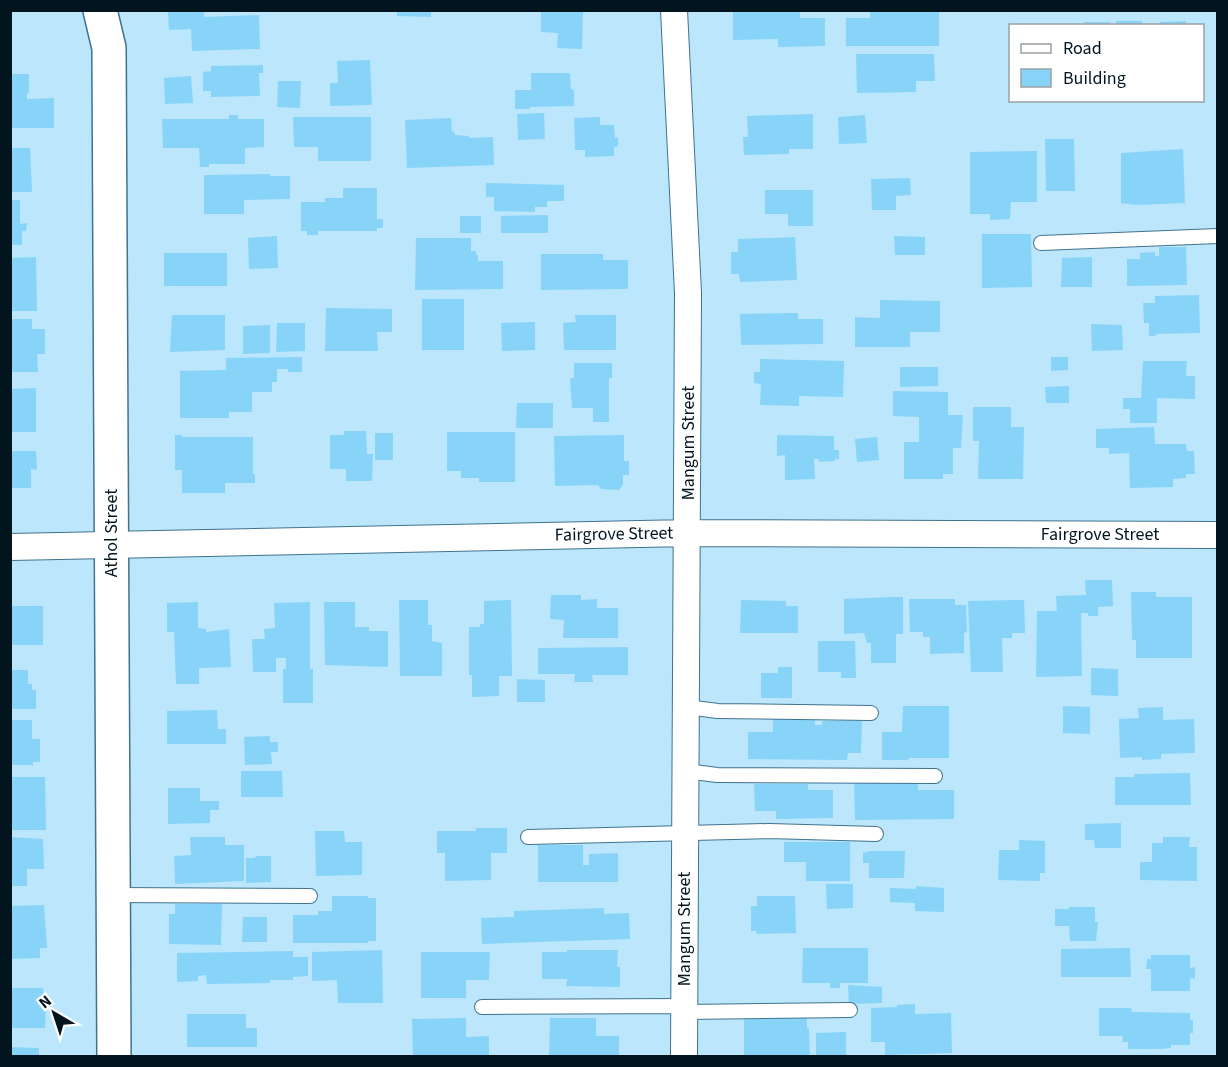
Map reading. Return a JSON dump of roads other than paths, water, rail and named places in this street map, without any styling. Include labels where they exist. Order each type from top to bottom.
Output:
[{"type":"street","name":"Athol Street","points":[[100,10],[109,48],[114,1056]]},
{"type":"street","name":"Mangum Street","points":[[674,10],[688,293],[684,1056]]},
{"type":"street","name":"Fairgrove Street","points":[[10,547],[687,533],[1218,535]]},
{"type":"lane","points":[[1041,243],[1218,236]]},
{"type":"lane","points":[[686,707],[718,711],[871,713]]},
{"type":"lane","points":[[686,771],[717,775],[934,776]]},
{"type":"lane","points":[[528,837],[769,831],[876,834]]},
{"type":"lane","points":[[113,895],[310,896]]},
{"type":"lane","points":[[482,1007],[850,1010]]}]
